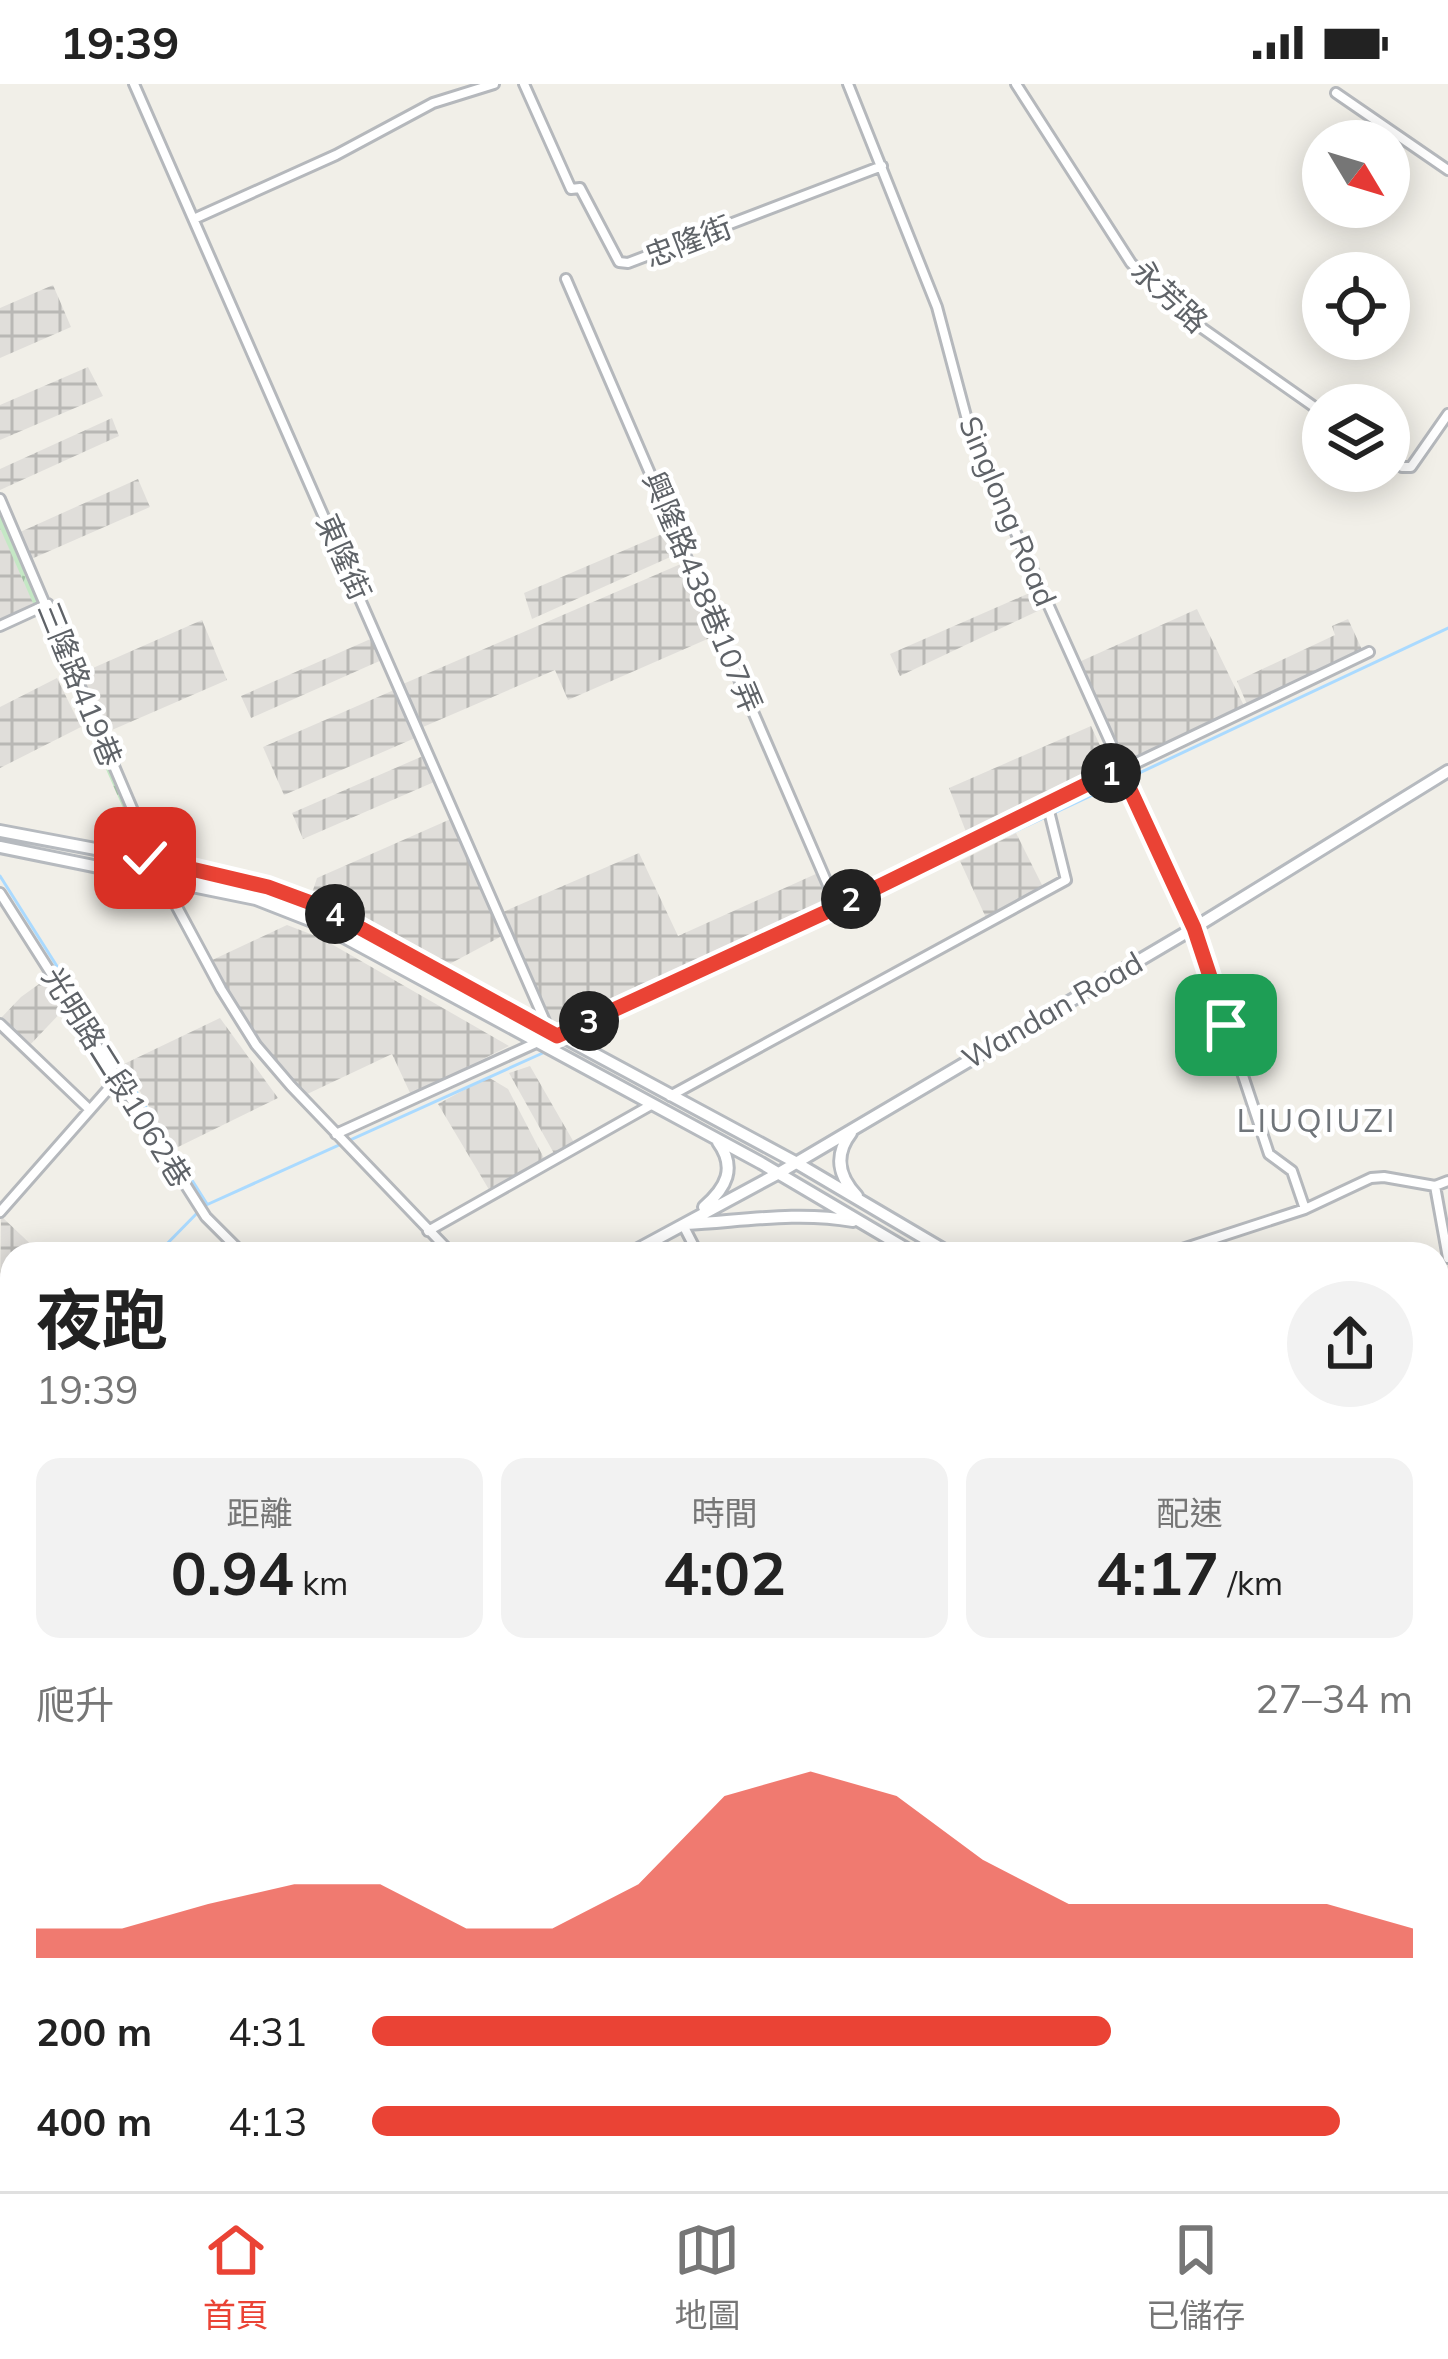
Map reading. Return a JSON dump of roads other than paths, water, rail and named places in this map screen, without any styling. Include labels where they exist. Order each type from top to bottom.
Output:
[{"type":"street","name":"東隆街","points":[[134,84],[196,218],[547,1037]]},
{"type":"street","points":[[196,218],[336,155],[433,104],[494,84]]},
{"type":"street","name":"忠隆街","points":[[524,84],[571,189],[580,188],[620,262],[628,263],[882,166]]},
{"type":"street","name":"Singlong Road","points":[[848,84],[937,307],[970,431],[1194,928],[1269,1154],[1292,1172],[1305,1210]]},
{"type":"street","name":"永芳路","points":[[1016,84],[1132,263],[1181,314],[1302,398]]},
{"type":"street","points":[[1336,93],[1448,170]]},
{"type":"street","name":"興隆路438巷107弄","points":[[566,279],[837,907]]},
{"type":"street","points":[[1410,466],[1448,414]]},
{"type":"street","name":"三隆路419巷","points":[[0,499],[158,870],[200,952],[256,1045],[439,1242]]},
{"type":"street","points":[[0,626],[48,604]]},
{"type":"street","points":[[336,1134],[1049,810],[1369,652]]},
{"type":"street","name":"Wandan Road","points":[[682,1224],[779,1173],[1194,928],[1448,771]]},
{"type":"street","points":[[669,1097],[1066,880],[1049,810]]},
{"type":"street","points":[[0,831],[158,870],[320,924],[796,1162],[930,1242]]},
{"type":"street","points":[[0,847],[268,887],[322,907],[547,1037],[651,1105],[894,1242]]},
{"type":"street","name":"光明路二段1062巷","points":[[0,893],[206,1217],[231,1242]]},
{"type":"street","points":[[0,1024],[89,1109]]},
{"type":"street","points":[[0,1212],[118,1078]]},
{"type":"street","points":[[428,1231],[651,1105]]},
{"type":"street","points":[[860,1124],[845,1140],[838,1157],[841,1175],[868,1206]]},
{"type":"street","points":[[650,1242],[682,1224],[724,1187],[727,1158],[714,1138]]},
{"type":"street","points":[[1205,1242],[1305,1210],[1371,1178],[1435,1186],[1448,1181]]},
{"type":"street","points":[[1435,1186],[1445,1242]]},
{"type":"street","points":[[682,1224],[825,1216],[862,1223]]},
{"type":"street","points":[[682,1224],[692,1242]]},
{"type":"waterway","points":[[575,1038],[1448,628]]},
{"type":"waterway","points":[[0,876],[207,1204]]},
{"type":"waterway","points":[[169,1242],[204,1206],[545,1052]]},
{"type":"district","name":"LIUQIUZI","points":[[1317,1119]]}]
